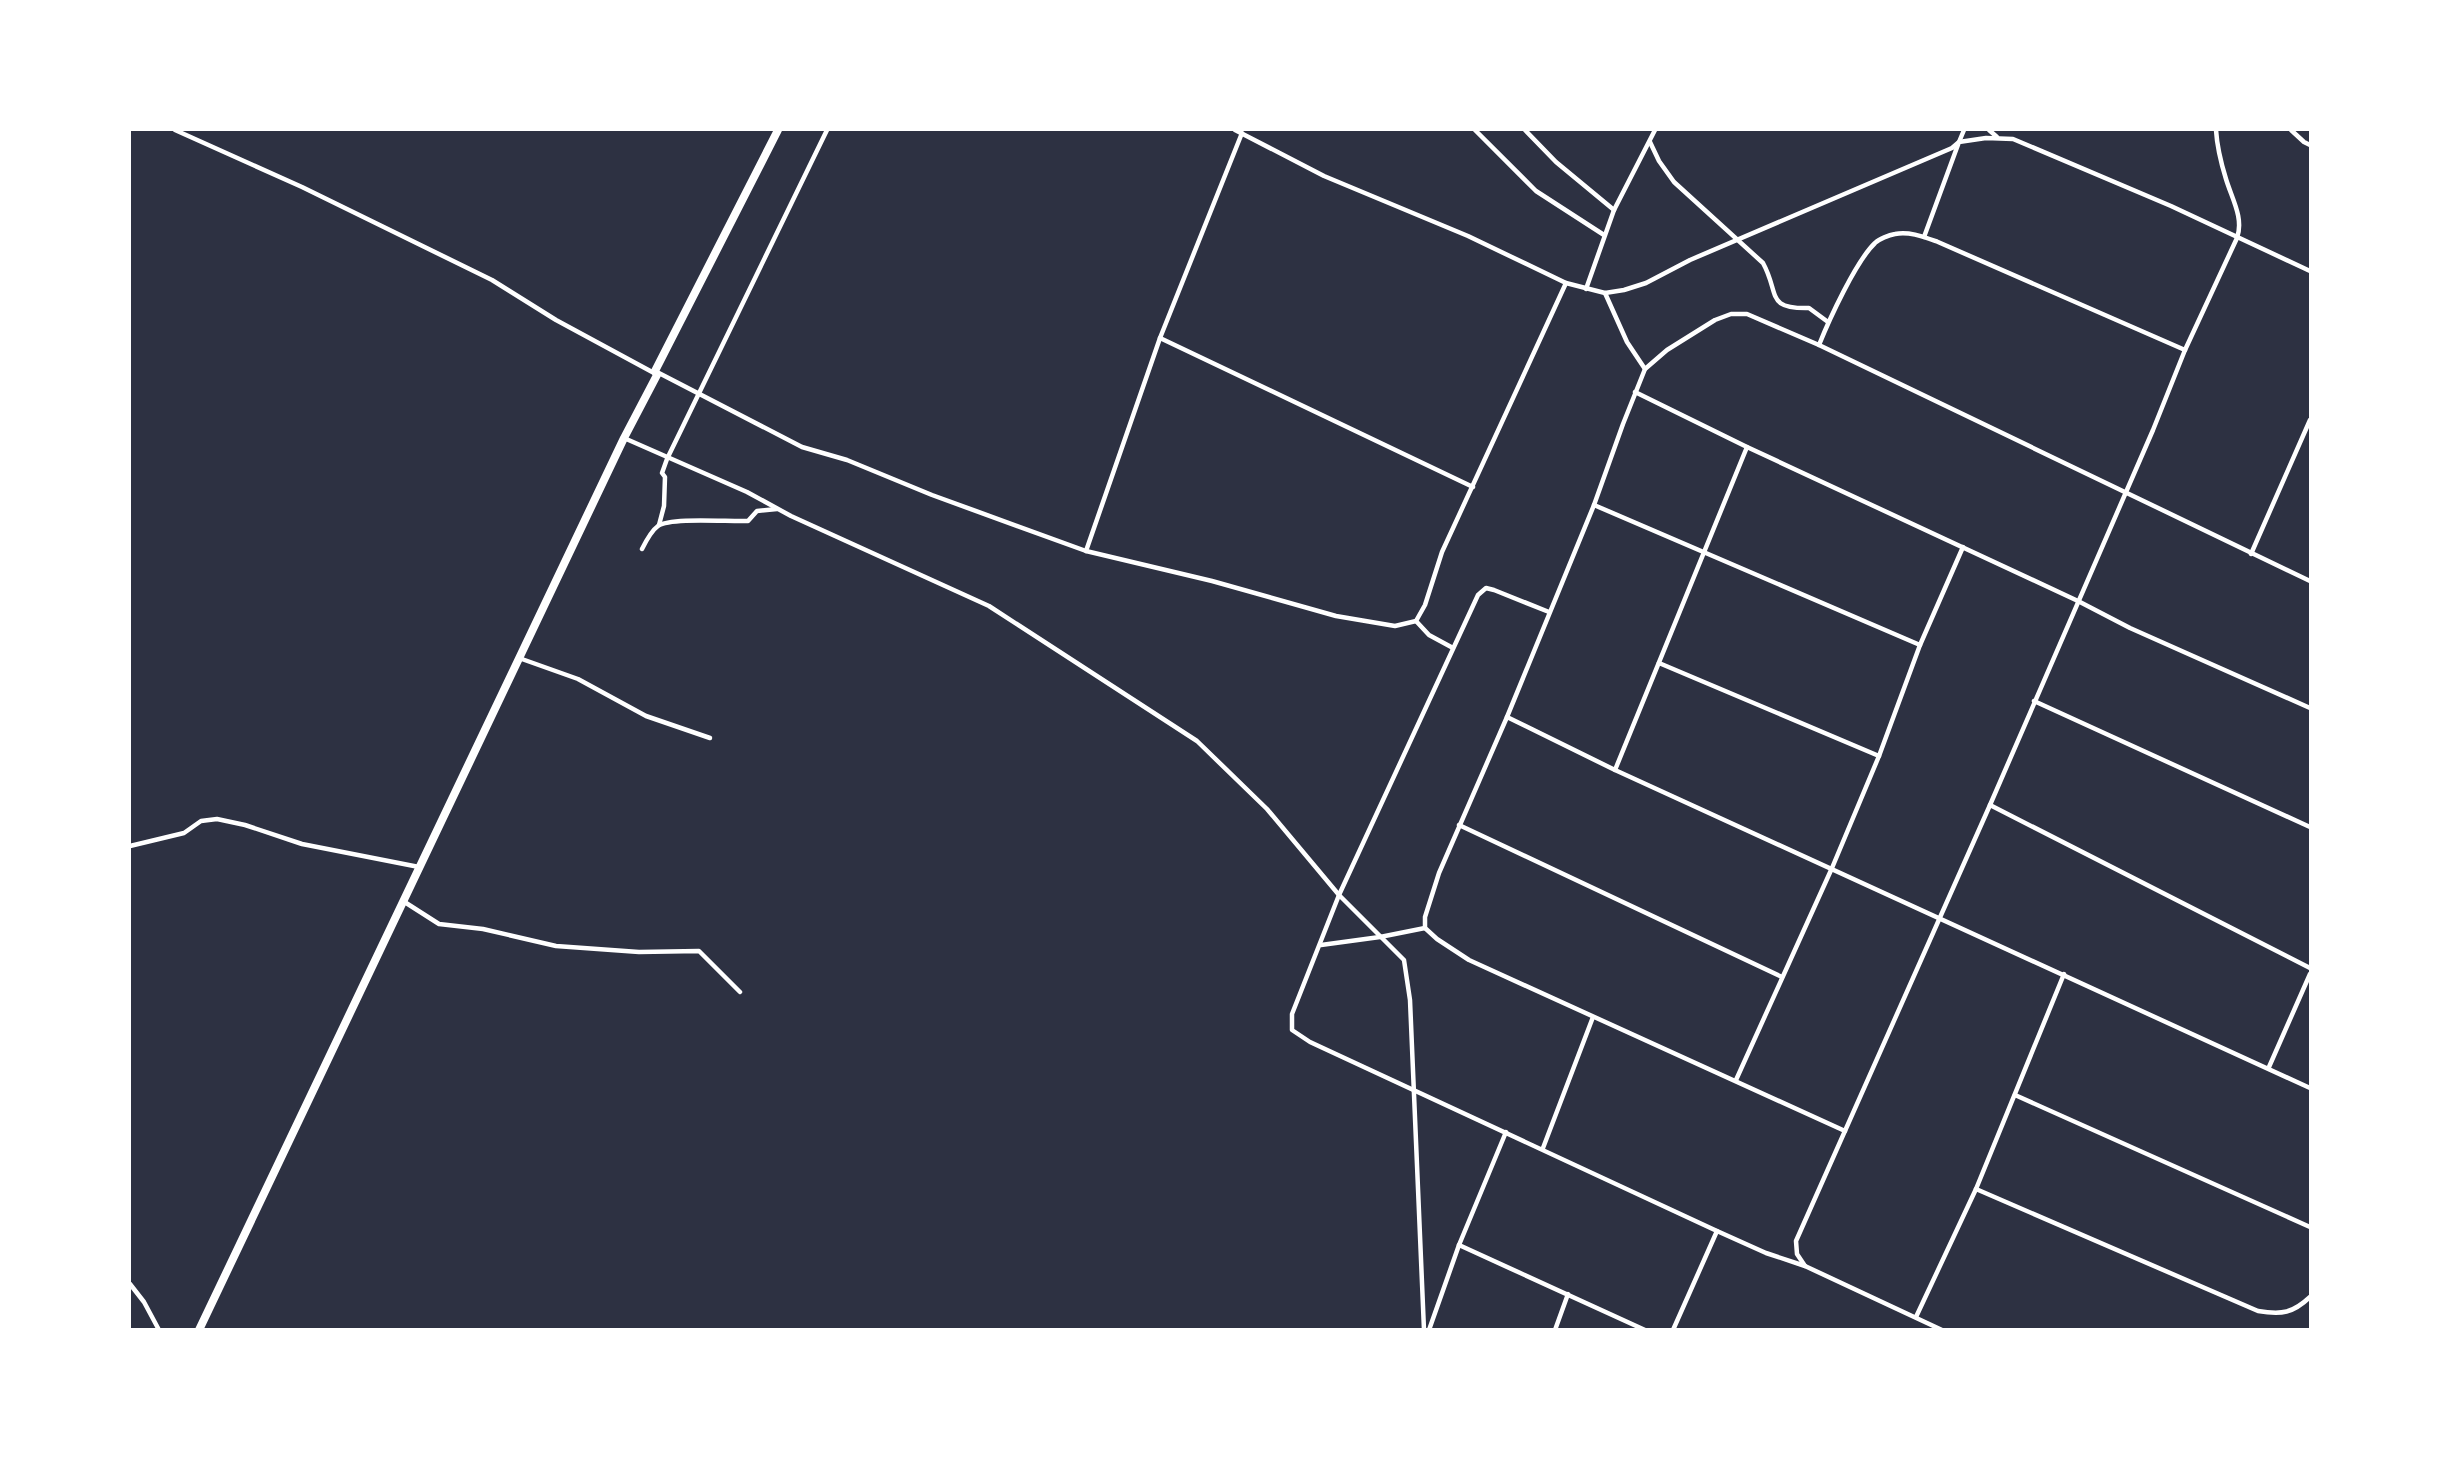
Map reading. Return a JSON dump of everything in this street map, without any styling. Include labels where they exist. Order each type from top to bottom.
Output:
[{"type":"highway","points":[[199,1329],[624,438],[778,130]]},
{"type":"street","points":[[175,130],[302,187],[492,280],[556,320],[802,447],[847,460],[932,495],[1086,551],[1212,581],[1336,616],[1395,626],[1416,621],[1425,606],[1442,552],[1566,283]]},
{"type":"street","points":[[642,549],[659,525],[664,506],[665,477],[662,472],[667,459],[827,130]]},
{"type":"street","points":[[1235,130],[1324,176],[1468,236],[1566,283],[1605,293],[1646,283],[1690,260],[1952,148],[1959,142],[1997,137],[2013,139],[2171,206],[2311,271]]},
{"type":"street","points":[[1475,130],[1536,191],[1604,235]]},
{"type":"street","points":[[1525,130],[1556,162],[1614,210]]},
{"type":"street","points":[[1586,289],[1614,210],[1655,130]]},
{"type":"street","points":[[1924,237],[1964,130]]},
{"type":"street","points":[[1989,130],[1997,137]]},
{"type":"street","points":[[1805,1266],[1797,1254],[1796,1241],[1941,918],[2185,350],[2237,238],[2240,229],[2239,217],[2225,176],[2216,130]]},
{"type":"street","points":[[2291,130],[2311,145]]},
{"type":"street","points":[[1086,551],[1160,338],[1242,133]]},
{"type":"street","points":[[1650,142],[1674,182],[1762,262],[1770,275],[1778,302],[1795,310],[1809,309],[1828,322]]},
{"type":"street","points":[[1819,345],[1828,322],[1863,258],[1876,242],[1895,233],[1924,237],[2185,350]]},
{"type":"street","points":[[1605,293],[1627,342],[1645,369]]},
{"type":"street","points":[[1424,928],[1439,873],[1507,717],[1594,505],[1645,369],[1667,350],[1715,320],[1731,314],[1747,314],[1819,345],[2311,582]]},
{"type":"street","points":[[1160,338],[1474,487]]},
{"type":"street","points":[[1636,392],[2130,628],[2311,708]]},
{"type":"street","points":[[2251,554],[2311,420]]},
{"type":"street","points":[[624,438],[747,492],[778,509],[989,606],[1197,741],[1267,809],[1339,895],[1404,960],[1415,1091],[1418,1221],[1427,1329]]},
{"type":"street","points":[[1615,770],[1747,447]]},
{"type":"street","points":[[1594,505],[1920,645]]},
{"type":"street","points":[[659,525],[682,521],[748,521],[757,511],[778,509]]},
{"type":"street","points":[[1736,1080],[1832,867],[1879,756],[1920,645],[1963,547]]},
{"type":"street","points":[[1549,612],[1534,604],[1486,589],[1478,595],[1339,895],[1292,1014],[1292,1030],[1310,1042],[1717,1231],[1766,1253],[1805,1266],[1942,1329]]},
{"type":"street","points":[[1416,621],[1429,635],[1453,648]]},
{"type":"street","points":[[519,658],[578,678],[646,716],[710,738]]},
{"type":"street","points":[[1658,663],[1879,756]]},
{"type":"street","points":[[2034,701],[2311,827]]},
{"type":"street","points":[[1507,717],[1615,770],[2311,1088]]},
{"type":"street","points":[[1990,805],[2311,968]]},
{"type":"street","points":[[130,846],[184,832],[201,821],[217,819],[245,825],[302,844],[419,867]]},
{"type":"street","points":[[1459,825],[1782,977]]},
{"type":"street","points":[[402,900],[439,924],[483,929],[556,946],[639,952],[699,951],[740,992]]},
{"type":"street","points":[[1321,945],[1424,928]]},
{"type":"street","points":[[1424,928],[1469,960],[1846,1131]]},
{"type":"street","points":[[1916,1317],[1976,1189],[2064,974]]},
{"type":"street","points":[[2269,1067],[2311,974]]},
{"type":"street","points":[[1543,1148],[1594,1017]]},
{"type":"street","points":[[2015,1095],[2311,1227]]},
{"type":"street","points":[[1427,1329],[1506,1132]]},
{"type":"street","points":[[1976,1189],[2258,1311],[2276,1314],[2297,1309],[2311,1297]]},
{"type":"street","points":[[1673,1329],[1717,1231]]},
{"type":"street","points":[[1459,1245],[1645,1329]]},
{"type":"street","points":[[130,1284],[144,1301],[159,1329]]},
{"type":"street","points":[[1555,1329],[1567,1294]]}]
